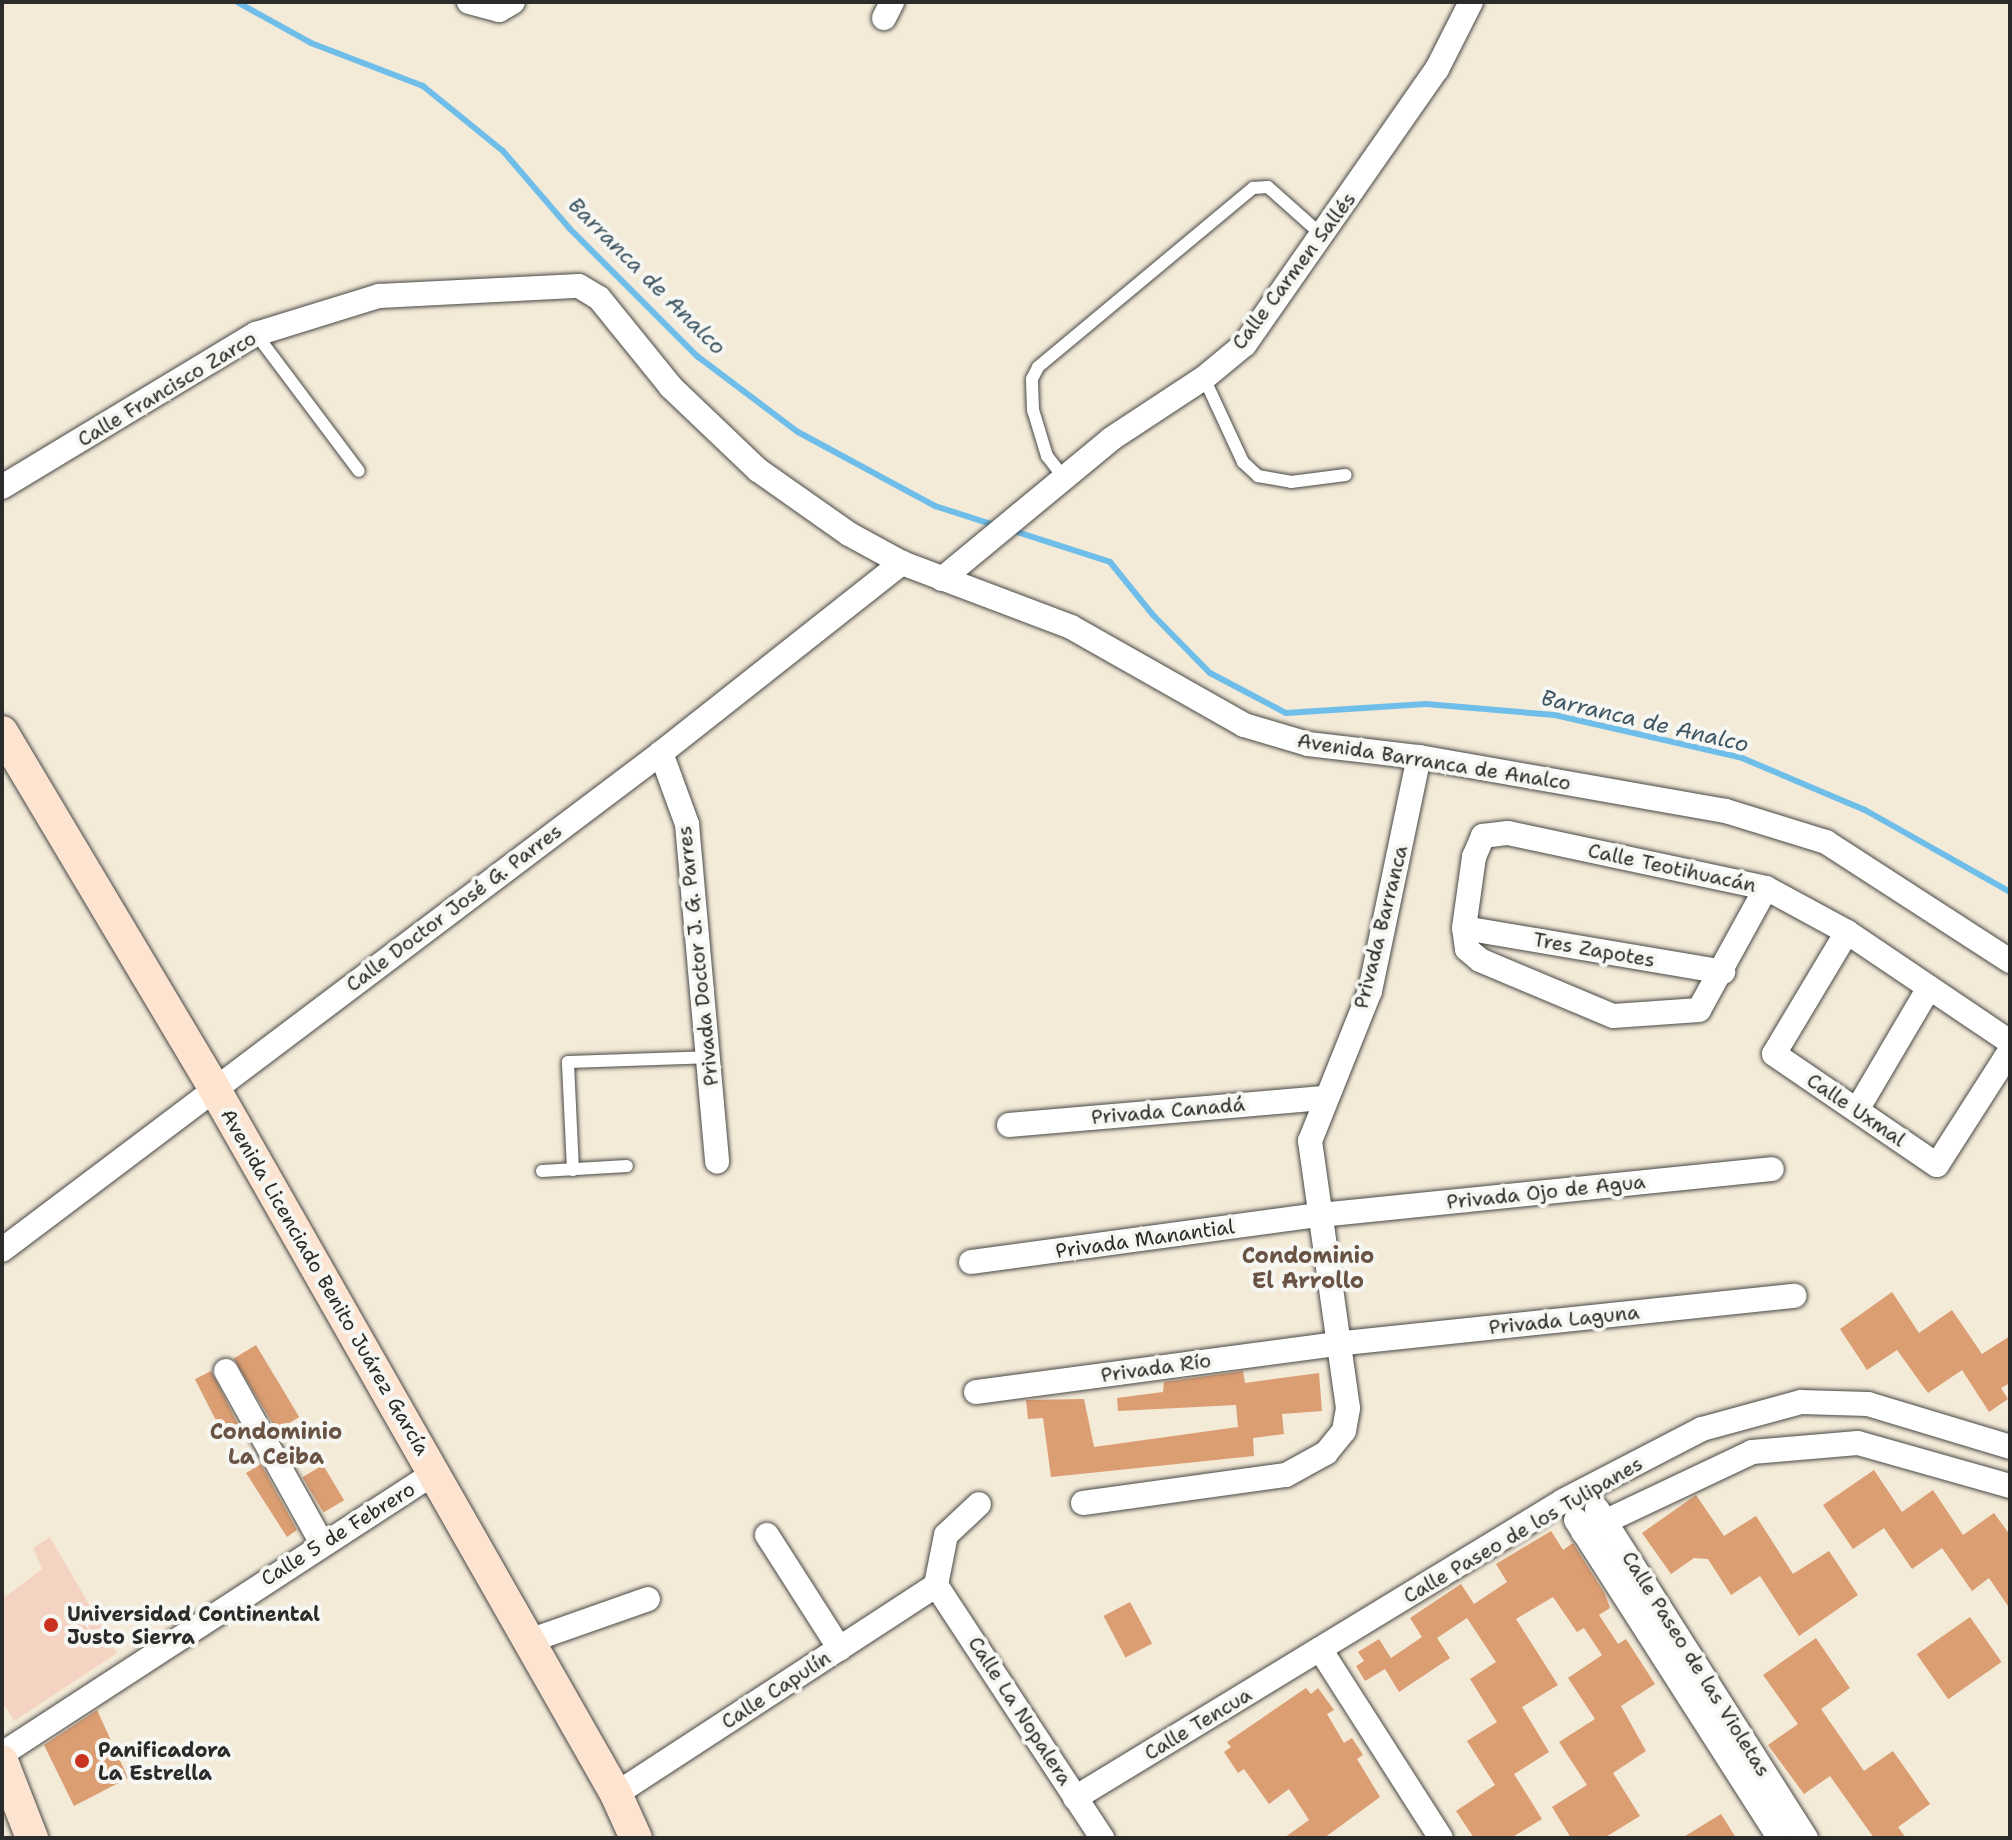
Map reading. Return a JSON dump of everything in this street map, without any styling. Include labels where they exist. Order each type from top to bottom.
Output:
[{"type":"main road","name":"Avenida Licenciado Benito Juárez García","points":[[2,732],[214,1088],[616,1794],[636,1838]]},
{"type":"main road","points":[[2,1761],[32,1838]]},
{"type":"street","points":[[469,2],[499,10],[513,2]]},
{"type":"street","name":"Calle Carmen Sallés","points":[[942,579],[1062,483],[1111,439],[1204,378],[1245,344],[1437,69],[1471,2]]},
{"type":"street","name":"Calle Francisco Zarco","points":[[2,487],[256,334],[379,296],[579,286]]},
{"type":"street","name":"Avenida Barranca de Analco","points":[[579,286],[599,298],[671,387],[758,470],[849,534],[902,563],[1071,627],[1244,725],[1308,744],[1419,757],[1726,811],[1826,842],[2010,961]]},
{"type":"street","name":"Calle Doctor José G. Parres","points":[[2,1250],[661,753],[902,563]]},
{"type":"street","name":"Privada Doctor J. G. Parres","points":[[661,753],[687,824],[717,1162]]},
{"type":"street","name":"Privada Barranca","points":[[1083,1503],[1286,1475],[1326,1453],[1344,1431],[1348,1408],[1335,1344],[1310,1141],[1370,991],[1419,757]]},
{"type":"street","name":"Calle Teotihuacán","points":[[1464,928],[1474,857],[1483,836],[1508,833],[1766,888],[1847,932],[2010,1042]]},
{"type":"street","points":[[1464,928],[1467,949],[1480,960],[1613,1016],[1699,1010],[1723,972],[1766,888]]},
{"type":"street","name":"Tres Zapotes","points":[[1464,928],[1723,972]]},
{"type":"street","name":"Calle Uxmal","points":[[1847,932],[1774,1054],[1937,1165],[2010,1051]]},
{"type":"street","points":[[1857,1110],[1929,988]]},
{"type":"street","name":"Privada Canadá","points":[[1009,1125],[1326,1098]]},
{"type":"street","name":"Privada Ojo de Agua","points":[[1320,1215],[1772,1169]]},
{"type":"street","name":"Privada Manantial","points":[[971,1262],[1320,1215]]},
{"type":"street","name":"Privada Laguna","points":[[1335,1344],[1794,1296]]},
{"type":"street","name":"Privada Río","points":[[976,1392],[1335,1344]]},
{"type":"street","points":[[226,1371],[321,1542]]},
{"type":"street","name":"Calle Paseo de los Tulipanes","points":[[1320,1649],[1574,1496],[1702,1429],[1801,1402],[1868,1404],[2010,1447]]},
{"type":"street","name":"Calle Paseo de los Tulipanes","points":[[1594,1526],[1752,1452],[1858,1443],[2010,1486]]},
{"type":"street","name":"Calle 5 de Febrero","points":[[2,1754],[321,1542],[434,1473]]},
{"type":"street","name":"Calle Paseo de las Violetas","points":[[1574,1496],[1806,1838]]},
{"type":"street","points":[[936,1585],[946,1535],[979,1504]]},
{"type":"street","name":"Calle Paseo de las Violetas","points":[[1594,1526],[1779,1838]]},
{"type":"street","points":[[767,1535],[840,1649]]},
{"type":"street","name":"Calle Capulín","points":[[616,1794],[936,1585]]},
{"type":"street","name":"Calle La Nopalera","points":[[936,1585],[1102,1838]]},
{"type":"street","points":[[529,1641],[648,1599]]},
{"type":"street","points":[[1320,1649],[1441,1838]]},
{"type":"street","name":"Calle Tencua","points":[[1075,1798],[1320,1649]]},
{"type":"lane","points":[[1062,483],[1047,456],[1033,410],[1032,379],[1038,367],[1253,188],[1268,187],[1326,231]]},
{"type":"lane","points":[[256,334],[359,471]]},
{"type":"lane","points":[[1204,378],[1243,462],[1258,476],[1291,482],[1346,475]]},
{"type":"lane","points":[[573,1170],[568,1062],[708,1057]]},
{"type":"lane","points":[[542,1171],[627,1166]]},
{"type":"shaded area","name":"Universidad Continental Justo Sierra","points":[[50,1537],[117,1653],[14,1721],[2,1701],[2,1593],[5,1597],[42,1569],[33,1548]]},
{"type":"building","points":[[1892,1292],[1919,1333],[1952,1310],[1982,1354],[2010,1336],[2010,1383],[2001,1388],[2008,1399],[1989,1412],[1962,1370],[1928,1393],[1897,1350],[1867,1370],[1840,1329]]},
{"type":"building","points":[[256,1345],[299,1417],[277,1430],[234,1358]]},
{"type":"building","points":[[211,1371],[241,1429],[224,1437],[195,1379]]},
{"type":"building","points":[[1243,1371],[1245,1383],[1319,1373],[1322,1411],[1282,1414],[1284,1434],[1253,1438],[1254,1456],[1051,1477],[1043,1418],[1028,1419],[1026,1400],[1084,1399],[1094,1447],[1238,1427],[1236,1405],[1118,1411],[1117,1398],[1163,1392],[1164,1382]]},
{"type":"building","points":[[261,1464],[297,1530],[287,1537],[246,1473]]},
{"type":"building","points":[[323,1465],[344,1500],[324,1513],[302,1477]]},
{"type":"building","points":[[1874,1470],[1902,1512],[1933,1490],[1963,1535],[1994,1513],[2010,1535],[2010,1609],[1989,1578],[1972,1591],[1942,1548],[1912,1569],[1884,1528],[1853,1549],[1823,1505]]},
{"type":"building","points":[[1696,1495],[1724,1536],[1756,1516],[1793,1574],[1829,1551],[1858,1595],[1799,1636],[1760,1576],[1731,1595],[1708,1559],[1694,1558],[1671,1574],[1642,1533]]},
{"type":"building","points":[[1551,1531],[1563,1550],[1573,1543],[1605,1594],[1610,1608],[1599,1615],[1618,1644],[1626,1639],[1655,1684],[1621,1706],[1646,1751],[1613,1773],[1640,1816],[1604,1838],[1571,1838],[1552,1807],[1587,1785],[1559,1742],[1595,1719],[1568,1678],[1602,1655],[1584,1628],[1577,1632],[1553,1597],[1516,1619],[1558,1685],[1522,1707],[1549,1752],[1514,1774],[1542,1819],[1511,1838],[1474,1838],[1456,1811],[1495,1785],[1467,1741],[1497,1722],[1470,1679],[1496,1662],[1467,1618],[1437,1638],[1450,1658],[1399,1692],[1385,1669],[1365,1681],[1356,1666],[1364,1661],[1358,1652],[1379,1639],[1391,1658],[1422,1637],[1410,1618],[1461,1584],[1474,1604],[1507,1582],[1496,1564]]},
{"type":"building","points":[[1130,1602],[1152,1643],[1126,1658],[1104,1616]]},
{"type":"building","points":[[1970,1617],[2002,1662],[1948,1699],[1917,1654]]},
{"type":"building","points":[[1816,1638],[1850,1688],[1821,1709],[1864,1771],[1893,1751],[1930,1804],[1898,1827],[1906,1838],[1874,1838],[1830,1776],[1804,1794],[1768,1745],[1798,1724],[1763,1675]]},
{"type":"building","points":[[1306,1688],[1311,1694],[1318,1688],[1334,1710],[1327,1714],[1344,1743],[1352,1738],[1363,1755],[1357,1759],[1380,1797],[1324,1838],[1284,1838],[1309,1820],[1289,1789],[1269,1804],[1244,1769],[1238,1773],[1224,1752],[1231,1747],[1227,1742]]},
{"type":"building","points":[[97,1710],[128,1778],[74,1806],[44,1745]]},
{"type":"building","points":[[1721,1814],[1736,1838],[1682,1838]]},
{"type":"waterway","name":"Barranca de Analco","points":[[237,2],[311,43],[423,86],[503,151],[570,229],[697,356],[798,432],[935,506],[997,526]]},
{"type":"waterway","name":"Barranca de Analco","points":[[1011,530],[1110,562],[1153,615],[1210,673],[1286,713],[1426,704],[1555,715],[1742,758],[1865,810],[2010,892]]},
{"type":"place","name":"Universidad Continental Justo Sierra","points":[[51,1625]]},
{"type":"place","name":"Panificadora La Estrella","points":[[82,1761]]},
{"type":"district","name":"Condominio El Arrollo","points":[[1308,1268]]},
{"type":"district","name":"Condominio La Ceiba","points":[[276,1444]]}]
